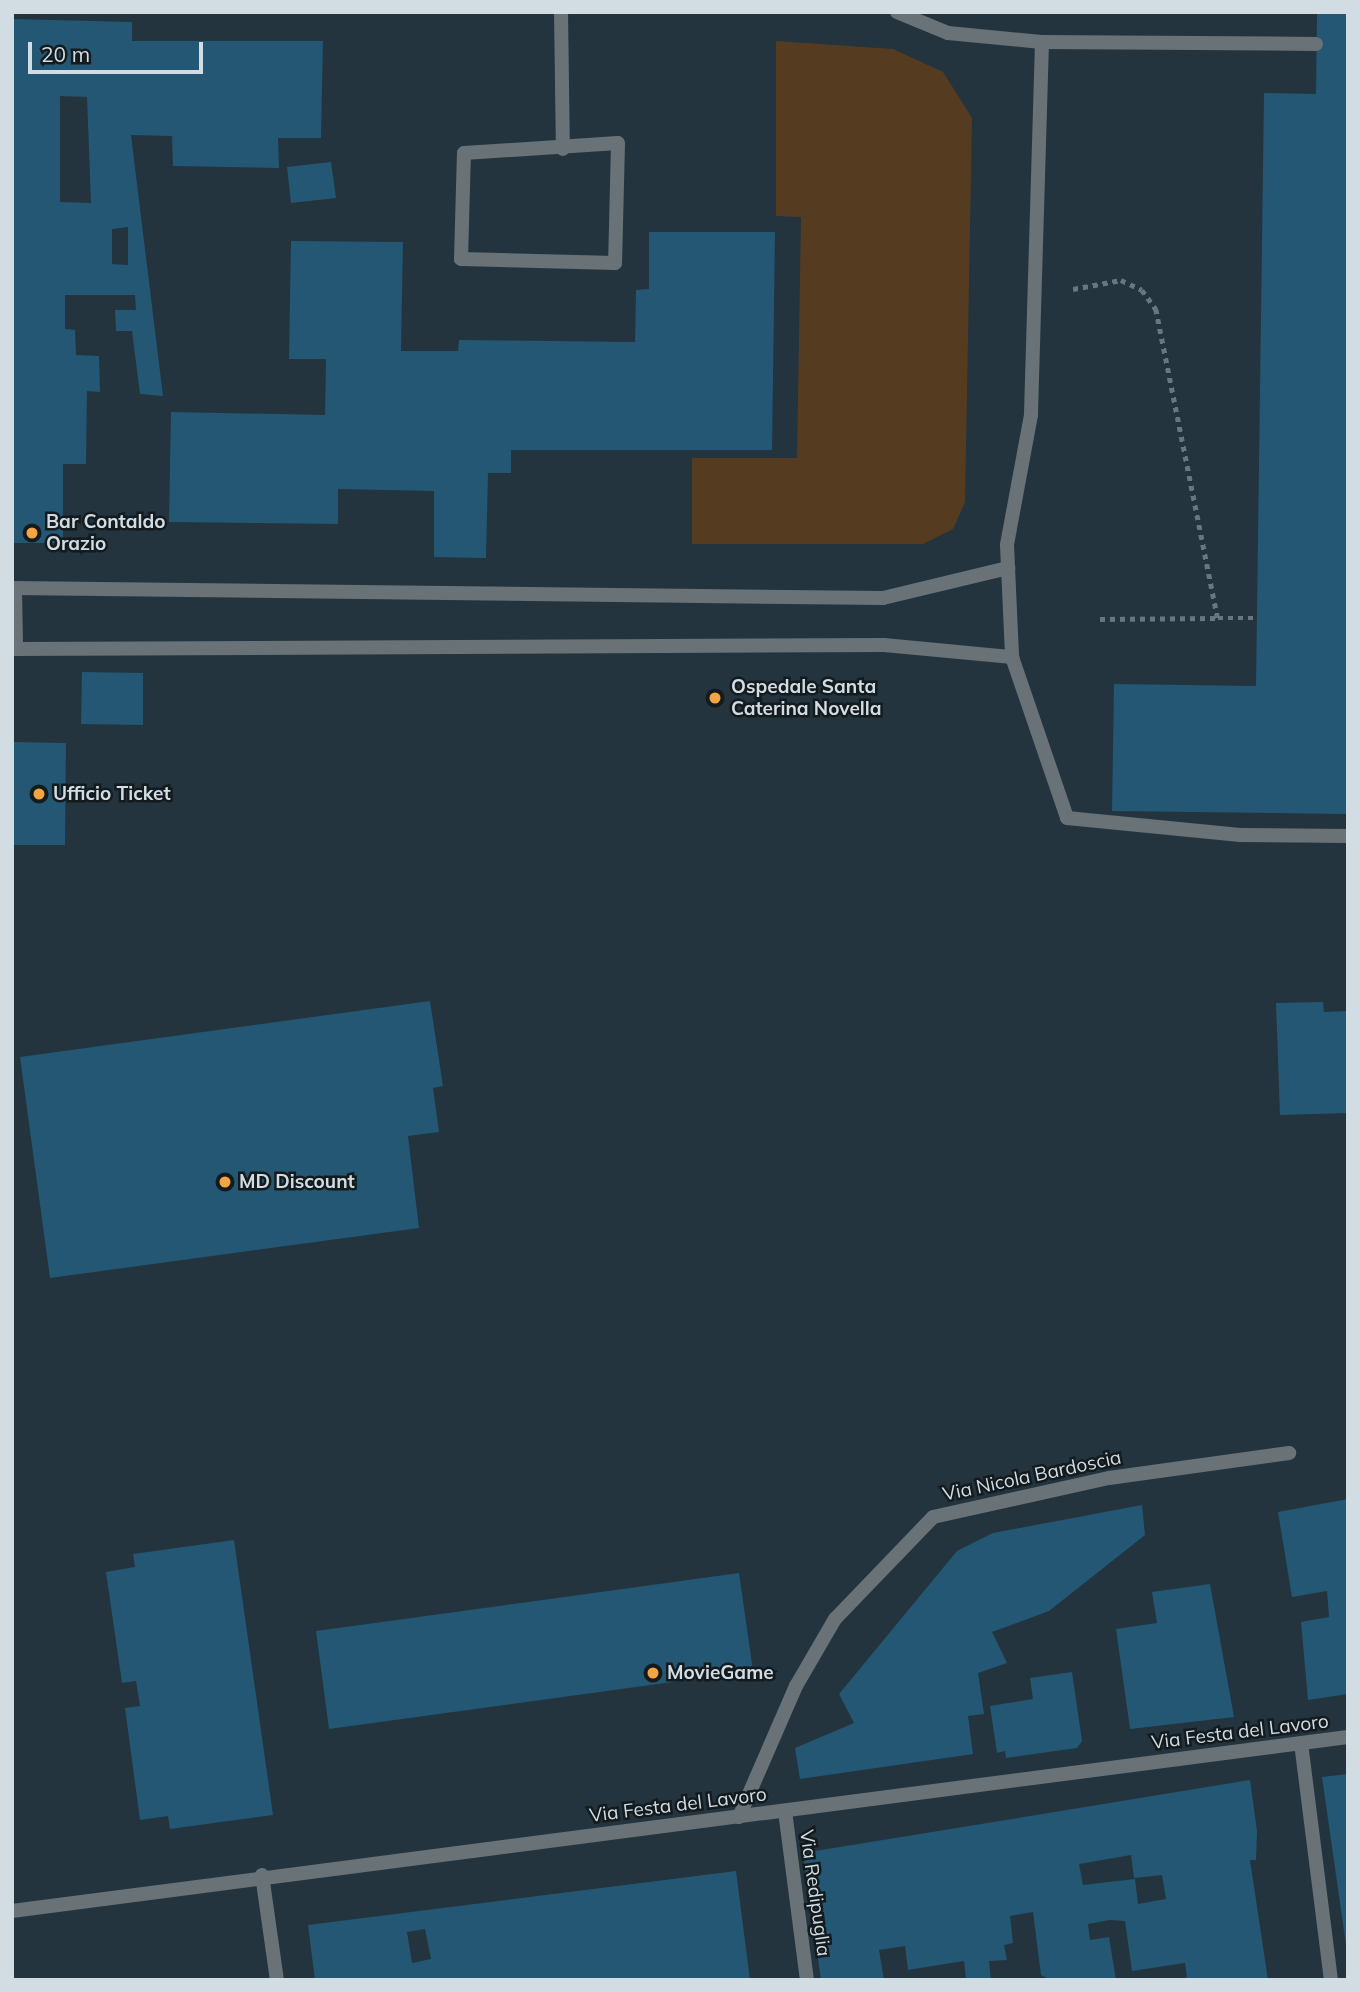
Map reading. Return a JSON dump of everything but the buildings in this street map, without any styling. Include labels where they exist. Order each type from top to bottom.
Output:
[{"type":"street","points":[[561,12],[563,149]]},
{"type":"street","points":[[898,12],[948,33],[1042,42],[1316,44]]},
{"type":"street","points":[[1042,42],[1031,415],[1007,545],[1012,657],[1067,818],[1240,835],[1348,836]]},
{"type":"street","points":[[618,143],[615,263],[461,259],[464,153],[563,149],[618,143]]},
{"type":"street","points":[[1008,568],[883,598],[13,588],[14,648],[884,645],[1012,657]]},
{"type":"street","name":"Via Nicola Bardoscia","points":[[740,1817],[796,1686],[835,1619],[933,1517],[1109,1478],[1289,1453]]},
{"type":"street","name":"Via Festa del Lavoro","points":[[12,1911],[261,1875],[740,1817],[1348,1737]]},
{"type":"street","points":[[1301,1743],[1331,1980]]},
{"type":"street","name":"Via Redipuglia","points":[[785,1811],[807,1980]]},
{"type":"street","points":[[261,1875],[277,1980]]},
{"type":"path","points":[[1035,302],[1095,281],[1121,281],[1142,290],[1156,309],[1218,618]]},
{"type":"path","points":[[1100,618],[1257,618]]},
{"type":"shaded area","points":[[776,41],[893,49],[943,72],[972,118],[965,502],[953,529],[923,544],[692,544],[692,458],[797,458],[801,217],[776,216]]},
{"type":"place","name":"Bar Contaldo Orazio","points":[[32,533]]},
{"type":"place","name":"Ospedale Santa Caterina Novella","points":[[715,698]]},
{"type":"place","name":"Ufficio Ticket","points":[[39,794]]},
{"type":"place","name":"MD Discount","points":[[225,1182]]},
{"type":"place","name":"MovieGame","points":[[653,1673]]}]
